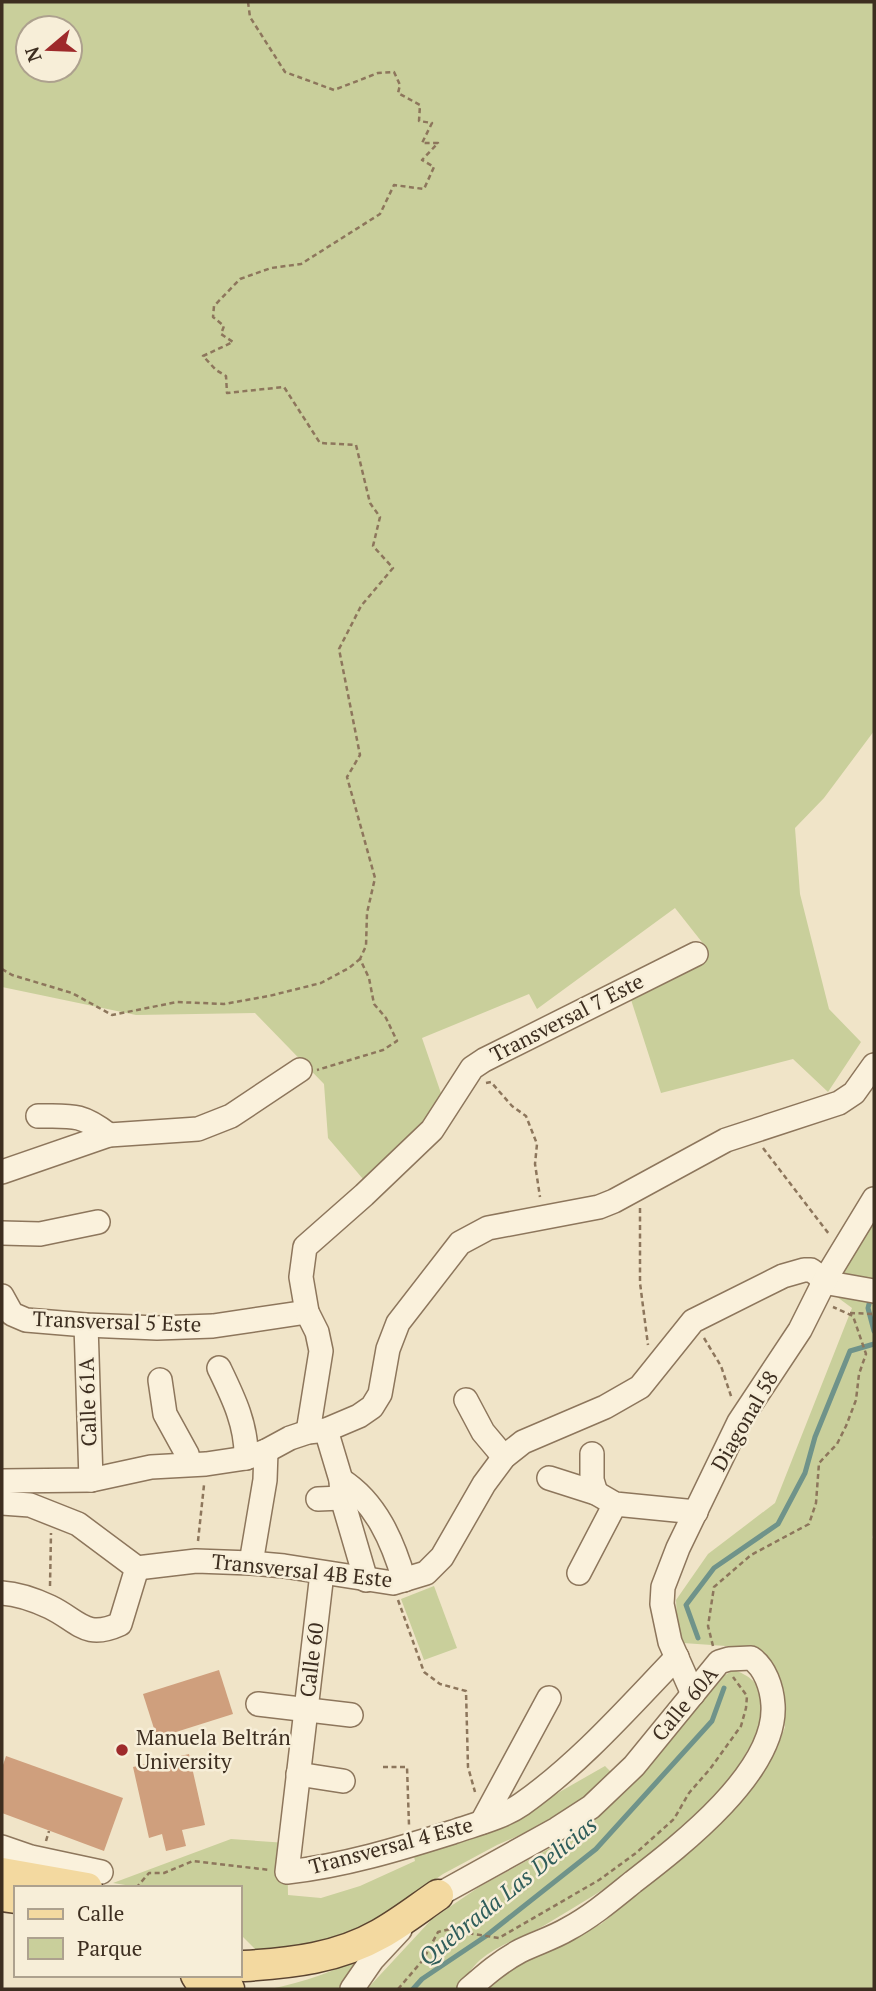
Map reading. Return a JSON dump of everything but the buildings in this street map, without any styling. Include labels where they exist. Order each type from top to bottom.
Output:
[{"type":"main road","points":[[2,1873],[94,1880]]},
{"type":"main road","points":[[242,1972],[298,1962],[353,1946],[380,1934],[438,1895]]},
{"type":"main road","points":[[242,1977],[265,1989]]},
{"type":"street","name":"Transversal 7 Este","points":[[307,1312],[301,1277],[305,1247],[432,1130],[472,1068],[696,954]]},
{"type":"street","points":[[2,1481],[91,1480],[151,1468],[256,1455],[290,1438],[359,1416],[372,1407],[380,1394],[388,1349],[397,1323],[460,1243],[488,1228],[599,1207],[640,1188],[726,1140],[839,1103],[854,1093],[874,1065]]},
{"type":"street","points":[[2,1172],[109,1135],[198,1129],[231,1116],[300,1070]]},
{"type":"street","points":[[37,1116],[77,1116],[93,1122],[109,1135]]},
{"type":"street","name":"Diagonal 58","points":[[693,1694],[670,1642],[662,1604],[663,1587],[678,1548],[739,1422],[800,1330],[842,1251],[874,1199]]},
{"type":"street","points":[[2,1233],[40,1234],[98,1223]]},
{"type":"street","name":"Transversal 4B Este","points":[[137,1568],[196,1561],[251,1563],[366,1580],[398,1582],[426,1573],[442,1557],[484,1484],[504,1457],[523,1442],[605,1407],[640,1387],[693,1321],[783,1276],[804,1270],[811,1270],[818,1275],[820,1290]]},
{"type":"street","points":[[820,1290],[872,1291]]},
{"type":"street","name":"Transversal 5 Este","points":[[7,1305],[26,1320],[157,1328],[213,1326],[307,1312]]},
{"type":"street","points":[[307,1312],[317,1332],[321,1351],[317,1431],[342,1489],[366,1580]]},
{"type":"street","name":"Calle 61A","points":[[86,1325],[91,1480]]},
{"type":"street","points":[[219,1368],[239,1409],[246,1444],[256,1455],[265,1479],[251,1563]]},
{"type":"street","points":[[160,1380],[165,1414],[187,1454],[198,1464]]},
{"type":"street","points":[[466,1400],[483,1433],[504,1457]]},
{"type":"street","points":[[592,1454],[592,1480],[605,1498]]},
{"type":"street","points":[[549,1478],[605,1498],[696,1512]]},
{"type":"street","points":[[318,1499],[342,1489],[356,1490],[394,1545],[398,1582]]},
{"type":"street","points":[[579,1573],[605,1498]]},
{"type":"street","points":[[2,1503],[30,1505],[78,1524],[137,1568],[120,1625],[105,1631],[85,1630],[50,1607],[14,1594],[2,1593]]},
{"type":"street","name":"Calle 60","points":[[287,1872],[322,1573]]},
{"type":"street","points":[[677,1657],[719,1662]]},
{"type":"street","name":"Transversal 4 Este","points":[[287,1872],[410,1846],[482,1822],[519,1805],[567,1768],[677,1657]]},
{"type":"street","name":"Calle 60A","points":[[352,1989],[393,1936],[438,1895],[557,1829],[591,1807],[634,1766],[719,1662],[751,1658],[756,1662],[762,1669],[773,1698],[774,1718],[764,1747],[745,1777],[714,1813],[668,1855],[593,1913],[567,1930],[520,1951],[469,1989]]},
{"type":"street","points":[[482,1822],[549,1698]]},
{"type":"street","points":[[258,1704],[351,1715]]},
{"type":"street","points":[[298,1774],[343,1781]]},
{"type":"street","points":[[2,1847],[94,1880]]},
{"type":"path","points":[[2,969],[12,975],[72,993],[112,1015],[177,1002],[224,1004],[321,983],[360,960],[366,946],[367,913],[375,878],[347,777],[360,755],[339,649],[361,606],[393,568],[373,546],[380,517],[370,503],[356,445],[320,443],[284,387],[227,393],[226,376],[203,356],[233,342],[221,334],[224,326],[213,317],[214,306],[240,279],[271,268],[301,264],[311,259],[380,214],[394,185],[424,189],[434,167],[422,160],[438,143],[422,143],[432,123],[419,121],[420,105],[398,93],[400,85],[394,72],[377,72],[334,90],[285,72],[250,17],[248,2]]},
{"type":"path","points":[[300,1070],[320,1070],[383,1050],[397,1041],[386,1018],[374,1004],[369,978],[360,960]]},
{"type":"path","points":[[464,1084],[491,1082],[512,1106],[526,1116],[537,1144],[535,1164],[540,1199],[550,1215]]},
{"type":"path","points":[[750,1132],[842,1251]]},
{"type":"path","points":[[640,1188],[640,1283],[652,1372]]},
{"type":"path","points":[[398,1989],[423,1960],[438,1932],[454,1928],[499,1938],[599,1880],[636,1853],[674,1819],[689,1793],[741,1726],[747,1708],[747,1696],[719,1662],[708,1626],[714,1587],[751,1555],[809,1524],[816,1503],[819,1463],[837,1444],[846,1426],[856,1400],[859,1374],[866,1354],[853,1316],[820,1290]]},
{"type":"path","points":[[847,1313],[874,1314]]},
{"type":"path","points":[[693,1321],[721,1366],[739,1422]]},
{"type":"path","name":"Transversal 4B Este","points":[[196,1561],[198,1464]]},
{"type":"path","points":[[50,1607],[51,1512]]},
{"type":"path","points":[[398,1582],[424,1672],[440,1684],[466,1691],[468,1767],[482,1822]]},
{"type":"path","points":[[383,1767],[407,1767],[410,1846]]},
{"type":"path","name":"Transversal 4 Este","points":[[137,1886],[149,1872],[164,1873],[193,1861],[287,1872]]},
{"type":"green space","points":[[2,2],[874,2],[874,731],[824,798],[795,828],[800,894],[829,1009],[861,1042],[828,1092],[793,1059],[661,1093],[625,981],[705,946],[675,908],[537,1009],[529,994],[422,1038],[444,1102],[363,1179],[328,1138],[324,1084],[255,1013],[136,1015],[2,987]]},
{"type":"green space","points":[[874,1218],[874,1989],[485,1989],[497,1976],[601,1924],[684,1856],[749,1793],[776,1751],[785,1727],[782,1695],[740,1647],[683,1643],[676,1600],[708,1554],[775,1503],[852,1308],[833,1294],[842,1270]]},
{"type":"green space","points":[[434,1586],[457,1648],[424,1660],[401,1599]]},
{"type":"green space","points":[[734,1670],[749,1678],[759,1688],[762,1710],[759,1728],[728,1781],[683,1830],[630,1872],[602,1890],[545,1925],[487,1954],[456,1989],[367,1989],[432,1919],[479,1887],[552,1847],[595,1818],[627,1786],[718,1679]]},
{"type":"green space","points":[[605,1766],[611,1772],[565,1815],[497,1845],[443,1874],[364,1930],[263,1957],[242,1936],[242,1886],[132,1886],[113,1883],[231,1839],[287,1843],[288,1895],[321,1898],[360,1886],[415,1861],[413,1852],[528,1810]]},
{"type":"green space","points":[[365,1953],[344,1989],[270,1989],[319,1976]]},
{"type":"waterway","name":"Quebrada Las Delicias","points":[[871,1296],[868,1308],[874,1331]]},
{"type":"waterway","name":"Quebrada Las Delicias","points":[[698,1638],[686,1605],[714,1568],[778,1524],[805,1473],[815,1437],[850,1351],[874,1344]]},
{"type":"waterway","name":"Quebrada Las Delicias","points":[[413,1989],[422,1979],[486,1936],[596,1849],[712,1721],[724,1688]]},
{"type":"place","name":"Manuela Beltrán University","points":[[122,1750]]}]
